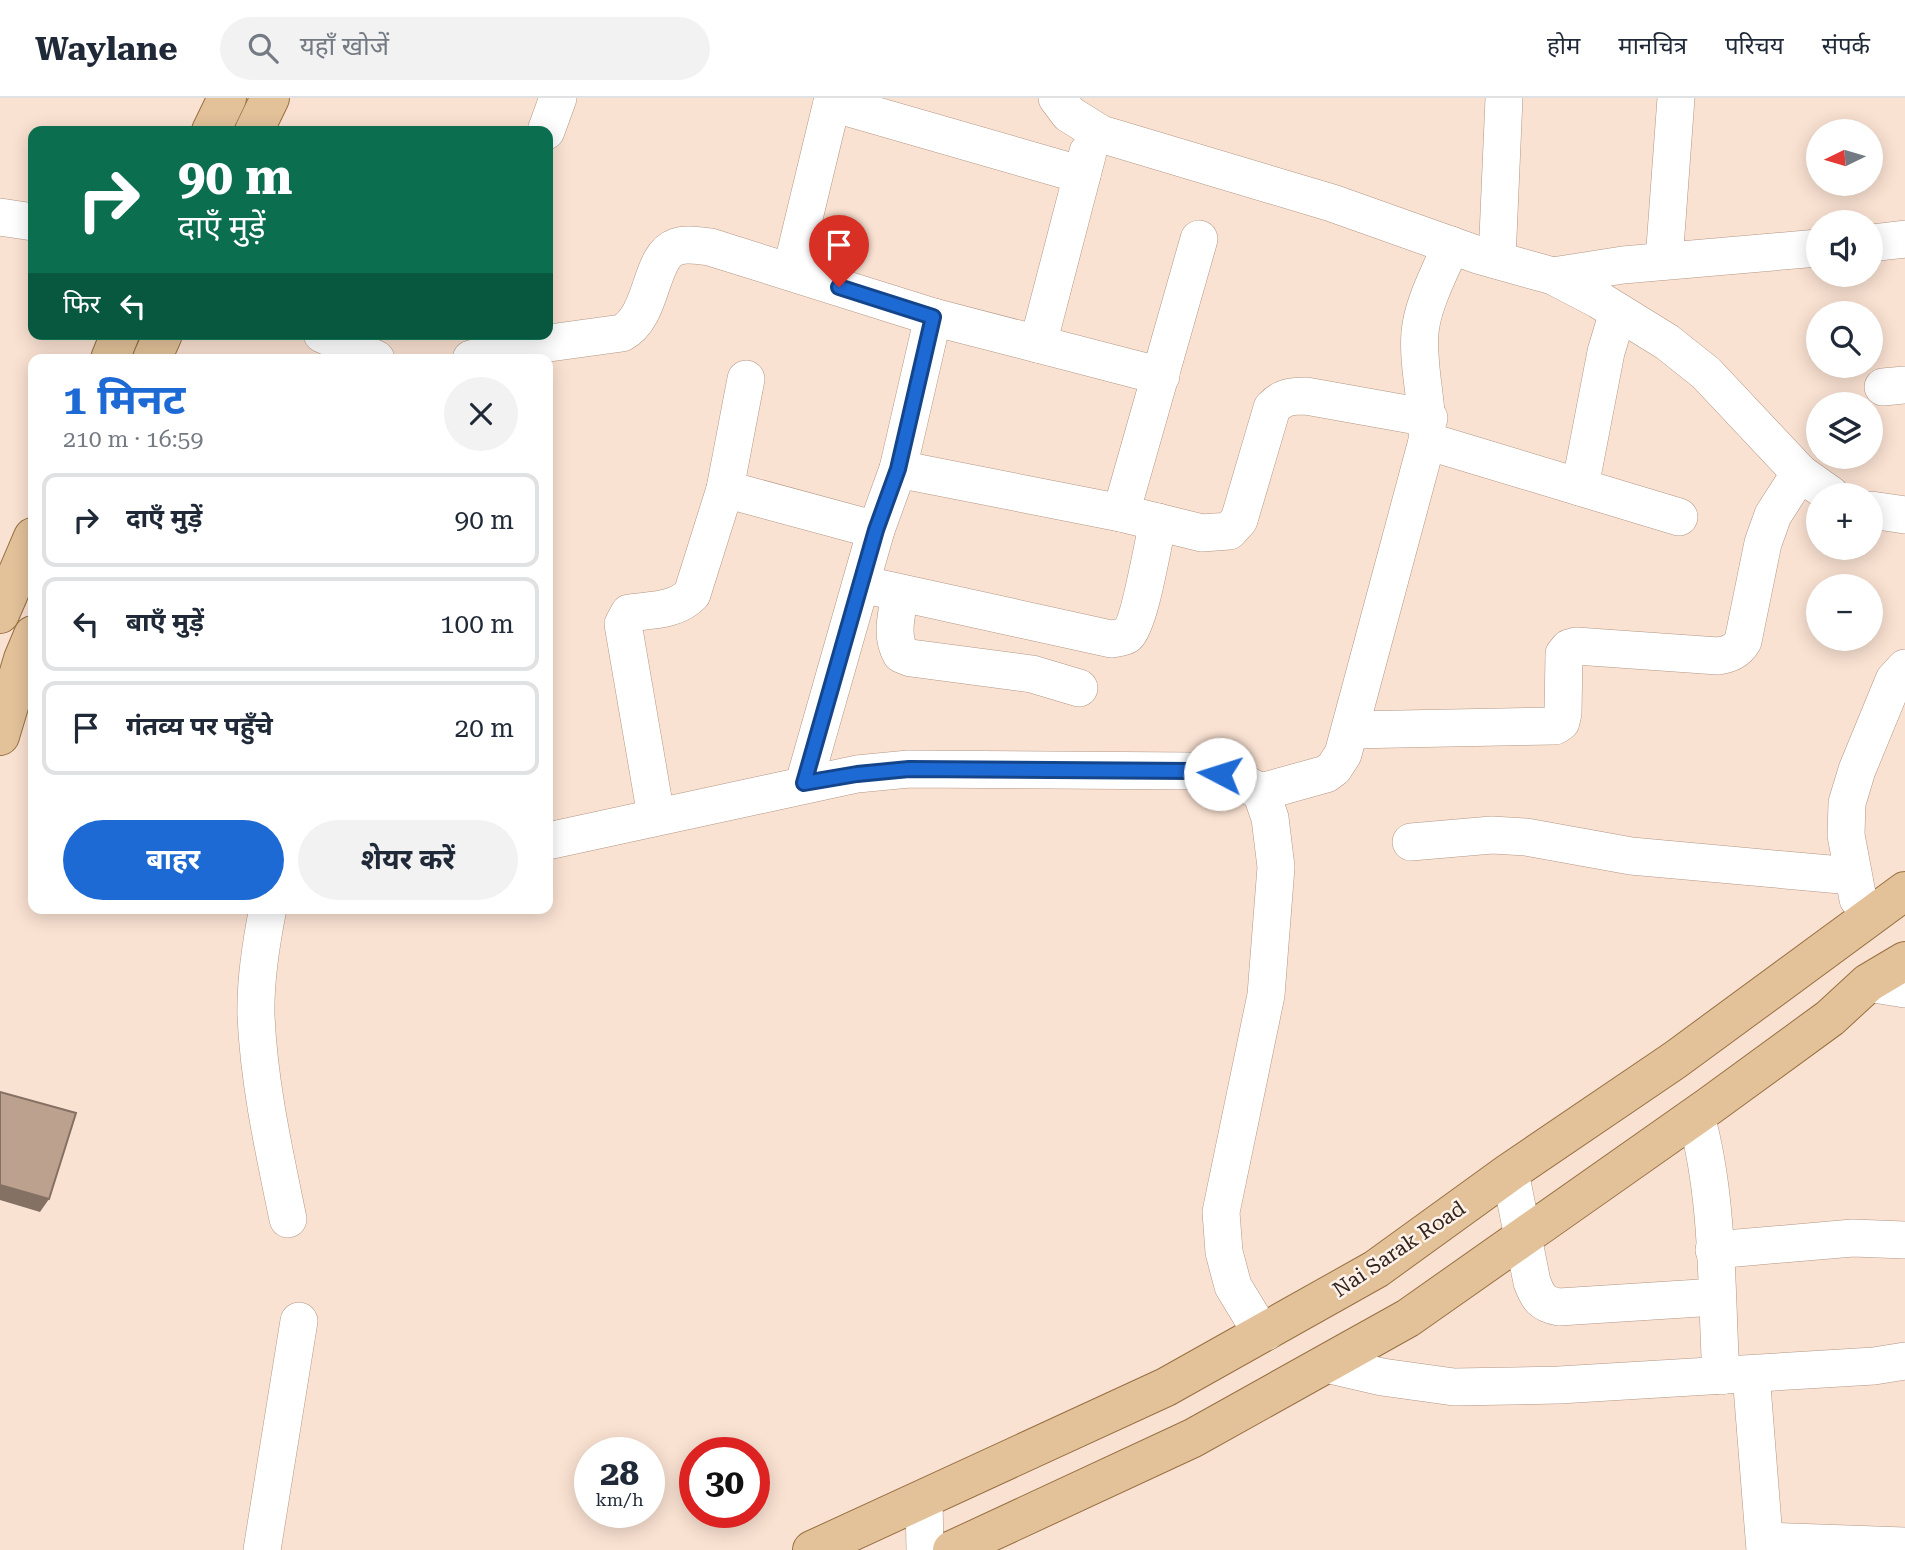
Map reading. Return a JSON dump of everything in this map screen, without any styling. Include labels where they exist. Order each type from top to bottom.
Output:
[{"type":"main road","points":[[213,126],[226,98]]},
{"type":"main road","points":[[256,126],[270,98]]},
{"type":"main road","points":[[0,614],[28,549]]},
{"type":"main road","points":[[0,737],[19,648]]},
{"type":"main road","name":"Nai Sarak Road","points":[[827,1547],[1166,1387],[1377,1269],[1510,1172],[1675,1060],[1905,891]]},
{"type":"main road","points":[[951,1550],[1193,1438],[1408,1318],[1696,1116],[1830,1018],[1887,986],[1905,961]]},
{"type":"main road","points":[[1102,1418],[1126,1469]]},
{"type":"street","points":[[548,126],[558,98]]},
{"type":"street","points":[[1057,98],[1069,114],[1101,134],[1332,203],[1451,245],[1553,276],[1667,342],[1706,373],[1800,472],[1814,483]]},
{"type":"street","points":[[1497,260],[1504,98]]},
{"type":"street","points":[[1664,261],[1676,98]]},
{"type":"street","points":[[791,272],[833,101],[1082,175]]},
{"type":"street","points":[[1038,344],[1094,130]]},
{"type":"street","points":[[0,217],[28,221]]},
{"type":"street","points":[[1121,513],[1199,239]]},
{"type":"street","points":[[1883,242],[1905,239]]},
{"type":"street","points":[[493,348],[622,333],[634,327],[663,257],[675,247],[688,245],[710,247],[933,317],[1161,376]]},
{"type":"street","points":[[1261,792],[1325,774],[1334,768],[1343,754],[1428,430],[1420,334],[1423,312],[1451,245]]},
{"type":"street","points":[[1553,276],[1664,261],[1806,249]]},
{"type":"street","points":[[1580,487],[1606,352],[1618,312]]},
{"type":"street","points":[[804,783],[876,530],[898,469],[933,317]]},
{"type":"street","points":[[335,340],[365,354]]},
{"type":"street","points":[[656,816],[623,624],[629,613],[676,606],[692,594],[725,489],[746,379]]},
{"type":"street","points":[[898,469],[1121,513],[1202,533],[1218,534],[1229,531],[1239,520],[1272,408],[1278,401],[1291,396],[1306,396],[1428,430],[1580,487],[1679,517]]},
{"type":"street","points":[[1350,730],[1555,726],[1561,722],[1563,713],[1564,654],[1569,648],[1576,646],[1718,656],[1730,654],[1743,640],[1763,543],[1773,515],[1800,472]]},
{"type":"street","points":[[725,489],[876,530]]},
{"type":"street","points":[[1883,512],[1905,515]]},
{"type":"street","points":[[861,584],[1111,639],[1120,638],[1127,635],[1137,618],[1158,522]]},
{"type":"street","points":[[900,593],[894,634],[895,644],[901,654],[911,658],[1032,674],[1079,688]]},
{"type":"street","points":[[1863,920],[1852,876],[1846,835],[1847,803],[1857,770],[1894,680],[1905,668]]},
{"type":"street","points":[[553,840],[804,783],[909,769],[1193,771],[1220,774],[1240,780],[1261,792],[1270,818],[1276,867],[1266,995],[1221,1212],[1224,1252],[1233,1286],[1253,1319],[1266,1332]]},
{"type":"street","points":[[1411,842],[1492,835],[1526,837],[1631,856],[1852,876]]},
{"type":"street","points":[[267,914],[261,942],[256,1014],[263,1096],[288,1219]]},
{"type":"street","points":[[1696,1116],[1704,1147],[1712,1212],[1716,1297],[1736,1375],[1765,1546],[1905,1546]]},
{"type":"street","points":[[1510,1172],[1537,1296],[1545,1305],[1559,1307],[1716,1297]]},
{"type":"street","points":[[1714,1250],[1853,1238],[1905,1240]]},
{"type":"street","points":[[262,1550],[299,1321]]},
{"type":"street","points":[[1326,1364],[1382,1377],[1454,1387],[1559,1385],[1736,1375],[1874,1366],[1905,1361]]},
{"type":"street","points":[[924,1500],[925,1550]]},
{"type":"building","points":[[0,1092],[76,1113],[49,1199],[0,1185]]},
{"type":"route","points":[[839,287],[933,317],[898,469],[876,530],[804,783],[909,769],[1021,768],[1193,771],[1220,774]]}]
